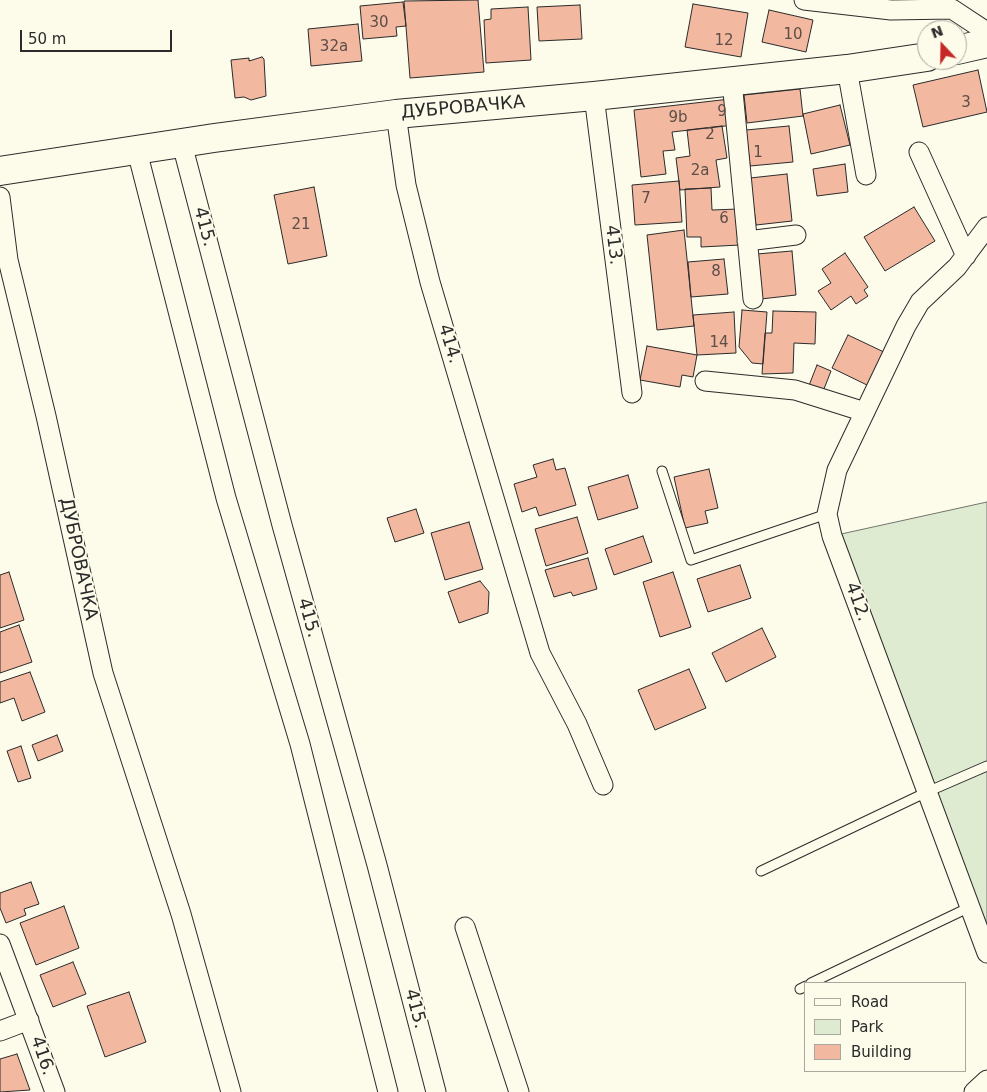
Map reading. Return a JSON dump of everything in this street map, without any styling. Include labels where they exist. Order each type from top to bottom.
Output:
[{"type":"main road","points":[[967,48],[987,43]]},
{"type":"main road","name":"ДУБРОВАЧКА","points":[[0,171],[396,114],[594,96],[847,69],[917,58]]},
{"type":"street","points":[[804,0],[891,10],[952,9],[987,32]]},
{"type":"street","points":[[847,69],[866,175]]},
{"type":"street","points":[[732,81],[753,299]]},
{"type":"street","name":"413.","points":[[594,96],[632,393]]},
{"type":"street","name":"414.","points":[[396,114],[406,185],[430,282],[540,653],[577,724],[603,785]]},
{"type":"street","name":"415.","points":[[182,144],[282,525],[377,865],[436,1092]]},
{"type":"street","points":[[137,150],[226,498],[300,744],[388,1092]]},
{"type":"street","points":[[919,152],[966,256]]},
{"type":"street","name":"ДУБРОВАЧКА","points":[[0,197],[8,260],[46,416],[103,674],[181,914],[231,1092]]},
{"type":"street","name":"412.","points":[[987,227],[966,256],[920,302],[906,326],[837,470],[827,514],[832,536],[987,953]]},
{"type":"street","points":[[747,241],[796,235]]},
{"type":"street","points":[[705,381],[795,390],[865,412]]},
{"type":"street","points":[[465,927],[519,1092]]},
{"type":"street","name":"416.","points":[[0,944],[55,1092]]},
{"type":"street","name":"416.","points":[[0,1031],[29,1020]]},
{"type":"street","points":[[974,1092],[987,1080]]},
{"type":"lane","points":[[662,472],[691,560],[827,514]]},
{"type":"lane","points":[[761,871],[927,792],[987,766]]},
{"type":"lane","points":[[814,982],[971,907]]},
{"type":"green space","points":[[987,502],[987,955],[832,536]]},
{"type":"building","points":[[478,0],[484,72],[410,78],[404,1]]},
{"type":"building","points":[[403,2],[406,26],[396,27],[397,36],[363,39],[360,6]]},
{"type":"building","points":[[693,4],[748,13],[741,57],[685,47]]},
{"type":"building","points":[[580,5],[582,39],[539,41],[537,7]]},
{"type":"building","points":[[528,7],[531,60],[486,63],[484,20],[491,19],[491,9]]},
{"type":"building","points":[[769,10],[813,20],[806,52],[762,42]]},
{"type":"building","points":[[358,24],[362,61],[311,66],[308,29]]},
{"type":"building","points":[[262,57],[264,59],[266,96],[251,100],[244,97],[235,98],[231,60],[249,58],[249,61]]},
{"type":"building","points":[[978,70],[987,112],[923,127],[913,85]]},
{"type":"building","points":[[800,89],[803,116],[747,123],[744,95]]},
{"type":"building","points":[[730,99],[734,125],[672,132],[675,150],[663,151],[666,174],[641,177],[634,110]]},
{"type":"building","points":[[840,105],[850,145],[811,154],[803,114]]},
{"type":"building","points":[[722,126],[727,158],[716,160],[720,187],[680,190],[676,158],[690,156],[687,130]]},
{"type":"building","points":[[789,126],[793,162],[750,166],[746,130]]},
{"type":"building","points":[[845,164],[848,192],[817,196],[813,169]]},
{"type":"building","points":[[787,174],[792,221],[756,225],[750,178]]},
{"type":"building","points":[[679,181],[682,222],[635,225],[632,185]]},
{"type":"building","points":[[314,187],[327,256],[288,264],[274,195]]},
{"type":"building","points":[[711,188],[712,210],[738,209],[740,245],[701,247],[701,237],[687,237],[685,189]]},
{"type":"building","points":[[914,207],[935,241],[885,271],[864,237]]},
{"type":"building","points":[[684,230],[694,326],[657,330],[647,235]]},
{"type":"building","points":[[792,251],[796,295],[761,299],[757,254]]},
{"type":"building","points":[[845,253],[868,287],[864,290],[868,296],[856,304],[851,296],[831,310],[818,291],[831,283],[822,269]]},
{"type":"building","points":[[724,259],[728,294],[691,297],[688,262]]},
{"type":"building","points":[[742,310],[767,312],[763,364],[752,363],[739,347]]},
{"type":"building","points":[[773,311],[816,312],[815,344],[794,343],[793,373],[762,374],[765,333],[772,333]]},
{"type":"building","points":[[734,312],[736,353],[697,355],[693,315]]},
{"type":"building","points":[[848,335],[886,353],[869,386],[832,368]]},
{"type":"building","points":[[647,346],[697,355],[693,377],[682,375],[680,387],[640,380]]},
{"type":"building","points":[[817,365],[831,371],[822,394],[808,388]]},
{"type":"building","points":[[553,459],[556,470],[565,468],[576,505],[539,516],[536,507],[522,512],[514,484],[537,477],[533,465]]},
{"type":"building","points":[[709,469],[718,508],[705,511],[708,523],[685,528],[674,477]]},
{"type":"building","points":[[628,475],[638,508],[598,520],[588,487]]},
{"type":"building","points":[[416,509],[424,533],[395,542],[387,518]]},
{"type":"building","points":[[577,517],[588,553],[546,566],[535,529]]},
{"type":"building","points":[[469,522],[483,569],[445,580],[431,533]]},
{"type":"building","points":[[643,536],[652,562],[614,575],[605,549]]},
{"type":"building","points":[[588,558],[597,589],[573,596],[571,592],[554,597],[545,570]]},
{"type":"building","points":[[740,565],[751,598],[708,612],[697,579]]},
{"type":"building","points":[[9,572],[24,620],[0,628],[0,575]]},
{"type":"building","points":[[673,572],[691,627],[660,637],[643,582]]},
{"type":"building","points":[[480,581],[489,592],[488,613],[459,623],[448,592]]},
{"type":"building","points":[[19,625],[32,662],[0,673],[0,632]]},
{"type":"building","points":[[762,628],[776,657],[726,682],[712,653]]},
{"type":"building","points":[[689,669],[706,708],[655,730],[638,690]]},
{"type":"building","points":[[30,672],[45,712],[22,721],[14,698],[0,703],[0,682]]},
{"type":"building","points":[[57,735],[63,751],[38,761],[32,745]]},
{"type":"building","points":[[21,746],[31,778],[18,782],[7,751]]},
{"type":"building","points":[[31,882],[39,904],[24,909],[26,915],[6,923],[0,908],[0,893]]},
{"type":"building","points":[[64,906],[79,948],[36,965],[20,923]]},
{"type":"building","points":[[73,962],[86,994],[53,1007],[40,975]]},
{"type":"building","points":[[129,992],[146,1042],[105,1057],[87,1006]]},
{"type":"building","points":[[17,1054],[30,1090],[0,1092],[0,1059]]}]
